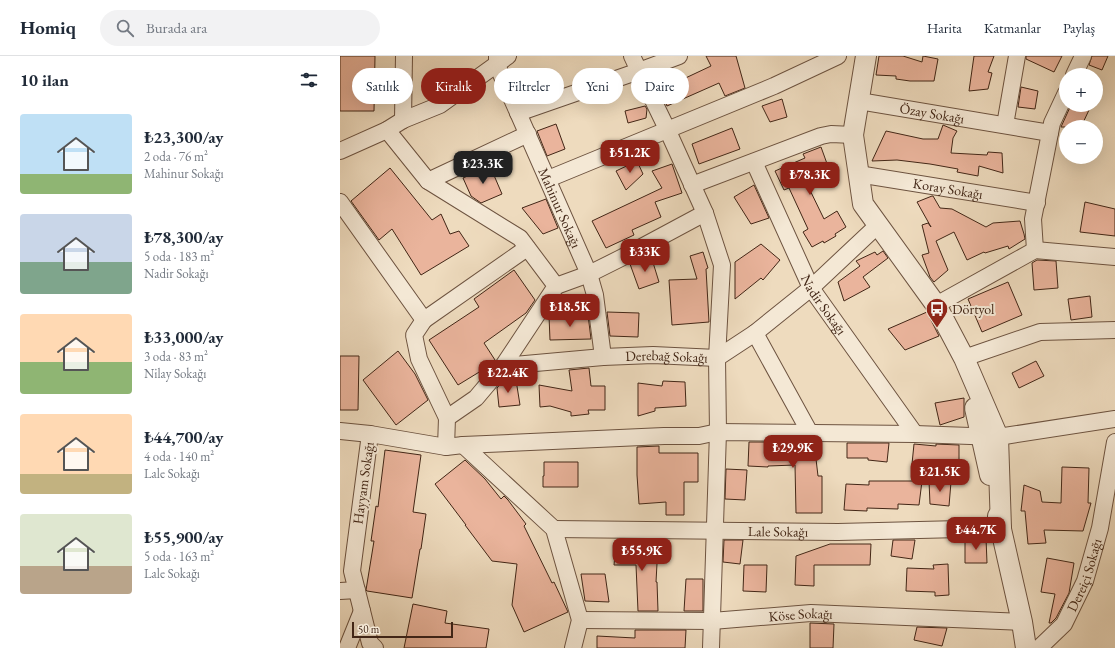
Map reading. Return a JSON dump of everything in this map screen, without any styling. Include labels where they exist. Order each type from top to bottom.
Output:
[{"type":"street","points":[[404,56],[404,120]]},
{"type":"street","points":[[632,56],[638,68]]},
{"type":"street","points":[[647,68],[679,56]]},
{"type":"street","points":[[548,178],[774,86],[838,56]]},
{"type":"street","points":[[866,56],[853,135],[863,204],[936,305],[964,358],[990,437],[1001,528],[1022,622],[1026,648]]},
{"type":"street","points":[[1005,125],[1017,56]]},
{"type":"street","points":[[1077,68],[1083,56]]},
{"type":"street","points":[[340,151],[387,130],[404,120],[440,105],[501,59]]},
{"type":"street","name":"Mahinur Sokağı","points":[[501,59],[518,113],[548,178],[589,274],[596,302],[603,357]]},
{"type":"street","points":[[518,113],[631,74]]},
{"type":"street","name":"Özay Sokağı","points":[[859,101],[1050,133]]},
{"type":"street","points":[[655,104],[705,212],[722,265],[717,358],[718,432],[711,648]]},
{"type":"street","points":[[1035,250],[1033,219],[1052,123],[1059,108]]},
{"type":"street","points":[[387,130],[428,181],[520,238],[556,286]]},
{"type":"street","points":[[428,181],[528,134]]},
{"type":"street","points":[[692,185],[821,136],[836,134],[853,135]]},
{"type":"street","name":"Nadir Sokağı","points":[[754,162],[810,288],[915,434]]},
{"type":"street","name":"Koray Sokağı","points":[[858,174],[1037,203]]},
{"type":"street","points":[[340,202],[424,320]]},
{"type":"street","points":[[447,418],[476,398],[503,366],[556,286],[589,274],[705,212]]},
{"type":"street","name":"Derebağ Sokağı","points":[[503,366],[603,357],[653,355],[717,358],[755,333],[810,288],[878,225]]},
{"type":"street","points":[[446,447],[447,418],[419,359],[414,335],[424,320],[527,248]]},
{"type":"street","points":[[936,305],[1035,250],[1115,257]]},
{"type":"street","points":[[964,358],[1040,332],[1115,330]]},
{"type":"street","points":[[755,333],[810,433]]},
{"type":"street","points":[[340,431],[370,434],[446,447],[664,436],[699,436],[718,432],[915,434],[990,437],[1115,419]]},
{"type":"street","name":"Hayyam Sokağı","points":[[370,434],[352,571],[370,643],[375,648]]},
{"type":"street","name":"Dereiçi Sokağı","points":[[1039,648],[1064,624],[1085,581],[1100,528],[1115,442]]},
{"type":"street","points":[[463,445],[554,529],[580,620],[573,648]]},
{"type":"street","name":"Lale Sokağı","points":[[554,529],[838,532],[1001,528]]},
{"type":"street","points":[[340,591],[357,590]]},
{"type":"street","points":[[347,648],[362,611]]},
{"type":"street","name":"Köse Sokağı","points":[[580,620],[712,621],[811,613],[1022,622]]},
{"type":"building","points":[[340,56],[375,56],[375,68],[352,68],[352,104],[374,104],[374,111],[340,111]]},
{"type":"building","points":[[706,56],[736,56],[745,88],[725,96],[719,83],[689,96],[689,76],[711,66]]},
{"type":"building","points":[[879,56],[903,56],[922,62],[923,56],[938,59],[934,81],[910,81],[896,79],[896,76],[876,75]]},
{"type":"building","points":[[974,56],[994,56],[988,72],[992,73],[988,89],[969,91]]},
{"type":"building","points":[[1026,56],[1062,56],[1054,72],[1026,59]]},
{"type":"building","points":[[1092,56],[1108,56],[1103,68],[1097,68],[1089,65]]},
{"type":"building","points":[[1021,87],[1038,91],[1035,109],[1018,107]]},
{"type":"building","points":[[782,99],[787,117],[770,122],[762,106]]},
{"type":"building","points":[[645,106],[647,109],[646,118],[628,123],[625,111]]},
{"type":"building","points":[[1068,112],[1088,112],[1084,120],[1064,120]]},
{"type":"building","points":[[556,124],[565,149],[547,156],[537,131]]},
{"type":"building","points":[[943,125],[957,131],[953,138],[951,153],[987,155],[988,152],[1002,153],[1003,173],[979,166],[978,176],[957,172],[958,169],[930,164],[897,160],[872,161],[886,131],[923,139],[938,139]]},
{"type":"building","points":[[732,128],[740,149],[699,164],[692,144]]},
{"type":"building","points":[[821,147],[830,172],[806,182],[824,219],[837,211],[846,227],[835,234],[836,236],[824,243],[823,241],[812,247],[803,232],[808,229],[789,188],[784,190],[775,171],[805,158],[803,154]]},
{"type":"building","points":[[637,161],[643,174],[626,190],[616,171]]},
{"type":"building","points":[[672,164],[682,193],[655,202],[661,217],[632,230],[634,235],[606,248],[592,221],[662,188],[652,171]]},
{"type":"building","points":[[490,166],[502,194],[481,203],[471,196],[463,178]]},
{"type":"building","points":[[390,168],[432,220],[441,214],[450,234],[459,231],[469,246],[421,275],[392,229],[379,240],[351,201]]},
{"type":"building","points":[[754,185],[769,218],[751,224],[734,197]]},
{"type":"building","points":[[932,196],[940,208],[952,209],[986,227],[993,223],[1020,221],[1025,239],[1009,249],[1008,246],[985,253],[984,252],[967,260],[954,232],[936,241],[948,270],[934,282],[930,277],[922,255],[929,253],[922,225],[928,223],[931,227],[917,202]]},
{"type":"building","points":[[546,199],[558,228],[543,234],[522,208]]},
{"type":"building","points":[[1085,202],[1115,209],[1115,236],[1080,232]]},
{"type":"building","points":[[761,244],[780,260],[763,280],[761,278],[735,299],[735,262]]},
{"type":"building","points":[[883,251],[888,258],[863,277],[870,287],[844,301],[838,282],[860,266],[856,261],[875,252],[877,255]]},
{"type":"building","points":[[703,252],[708,268],[706,269],[709,322],[672,325],[669,280],[697,279],[690,256]]},
{"type":"building","points":[[651,256],[659,282],[639,289],[630,264]]},
{"type":"building","points":[[1037,260],[1056,261],[1058,288],[1034,290],[1032,263]]},
{"type":"building","points":[[514,270],[535,300],[526,313],[484,343],[495,360],[494,363],[458,385],[429,340],[479,307],[474,299]]},
{"type":"building","points":[[1008,282],[1022,315],[982,332],[968,299]]},
{"type":"building","points":[[1090,296],[1092,317],[1071,320],[1068,299]]},
{"type":"building","points":[[607,312],[639,313],[638,337],[610,336]]},
{"type":"building","points":[[927,312],[939,336],[905,350],[888,329]]},
{"type":"building","points":[[588,315],[591,339],[550,340],[549,316]]},
{"type":"building","points":[[398,351],[415,374],[428,400],[396,425],[363,380]]},
{"type":"building","points":[[340,356],[359,356],[358,410],[340,410]]},
{"type":"building","points":[[1036,361],[1044,376],[1019,388],[1012,373]]},
{"type":"building","points":[[589,368],[591,386],[605,386],[605,410],[588,410],[589,414],[571,416],[571,412],[550,406],[540,407],[539,385],[572,391],[569,370]]},
{"type":"building","points":[[516,380],[520,405],[499,407],[497,388],[502,382]]},
{"type":"building","points":[[663,381],[685,382],[686,406],[655,408],[655,411],[638,416],[638,383],[662,386]]},
{"type":"building","points":[[964,398],[964,417],[940,425],[935,403]]},
{"type":"building","points":[[749,442],[814,442],[818,476],[822,476],[822,513],[796,513],[795,465],[768,467],[748,466]]},
{"type":"building","points":[[847,443],[889,443],[887,462],[868,460],[868,458],[847,458]]},
{"type":"building","points":[[914,444],[936,446],[936,444],[959,445],[959,462],[953,462],[953,468],[912,464]]},
{"type":"building","points":[[659,446],[659,453],[698,453],[698,482],[684,482],[684,515],[666,515],[666,502],[639,504],[637,447]]},
{"type":"building","points":[[385,450],[421,455],[413,512],[426,514],[412,598],[366,590],[374,541],[371,541],[376,506],[378,507]]},
{"type":"building","points":[[465,460],[485,479],[501,499],[504,496],[508,500],[526,524],[524,526],[552,583],[554,582],[568,612],[524,632],[512,605],[517,564],[492,561],[435,484]]},
{"type":"building","points":[[544,462],[578,462],[578,487],[543,487]]},
{"type":"building","points":[[1062,467],[1089,468],[1088,503],[1091,503],[1083,531],[1044,530],[1046,543],[1028,544],[1025,511],[1021,511],[1024,485],[1040,491],[1042,502],[1061,503]]},
{"type":"building","points":[[726,469],[747,470],[745,500],[725,499]]},
{"type":"building","points":[[869,481],[922,481],[919,505],[898,504],[898,509],[867,508],[867,511],[844,510],[846,484],[869,485]]},
{"type":"building","points":[[929,481],[951,482],[949,506],[930,504]]},
{"type":"building","points":[[965,538],[986,538],[987,563],[965,563]]},
{"type":"building","points":[[724,540],[743,540],[740,564],[723,562]]},
{"type":"building","points":[[893,540],[915,540],[912,559],[891,556]]},
{"type":"building","points":[[616,544],[658,545],[656,582],[658,611],[638,611],[636,565],[614,565]]},
{"type":"building","points":[[830,544],[871,544],[870,565],[814,565],[814,586],[795,585],[796,556]]},
{"type":"building","points":[[1047,558],[1074,563],[1069,593],[1056,618],[1051,623],[1049,623],[1055,594],[1041,592]]},
{"type":"building","points":[[948,564],[949,595],[935,596],[935,592],[906,591],[907,568],[934,569],[933,565]]},
{"type":"building","points":[[744,565],[767,565],[766,592],[743,591]]},
{"type":"building","points":[[581,574],[605,574],[609,602],[585,601]]},
{"type":"building","points":[[686,579],[703,579],[703,611],[684,611]]},
{"type":"building","points":[[413,604],[447,611],[445,623],[489,629],[486,648],[404,648]]},
{"type":"building","points":[[810,623],[834,624],[833,648],[810,648]]},
{"type":"building","points":[[917,627],[947,628],[942,646],[914,640]]},
{"type":"building","points":[[635,630],[686,630],[685,648],[597,648],[597,636],[635,638]]},
{"type":"place","name":"Dörtyol","points":[[937,328]]}]
